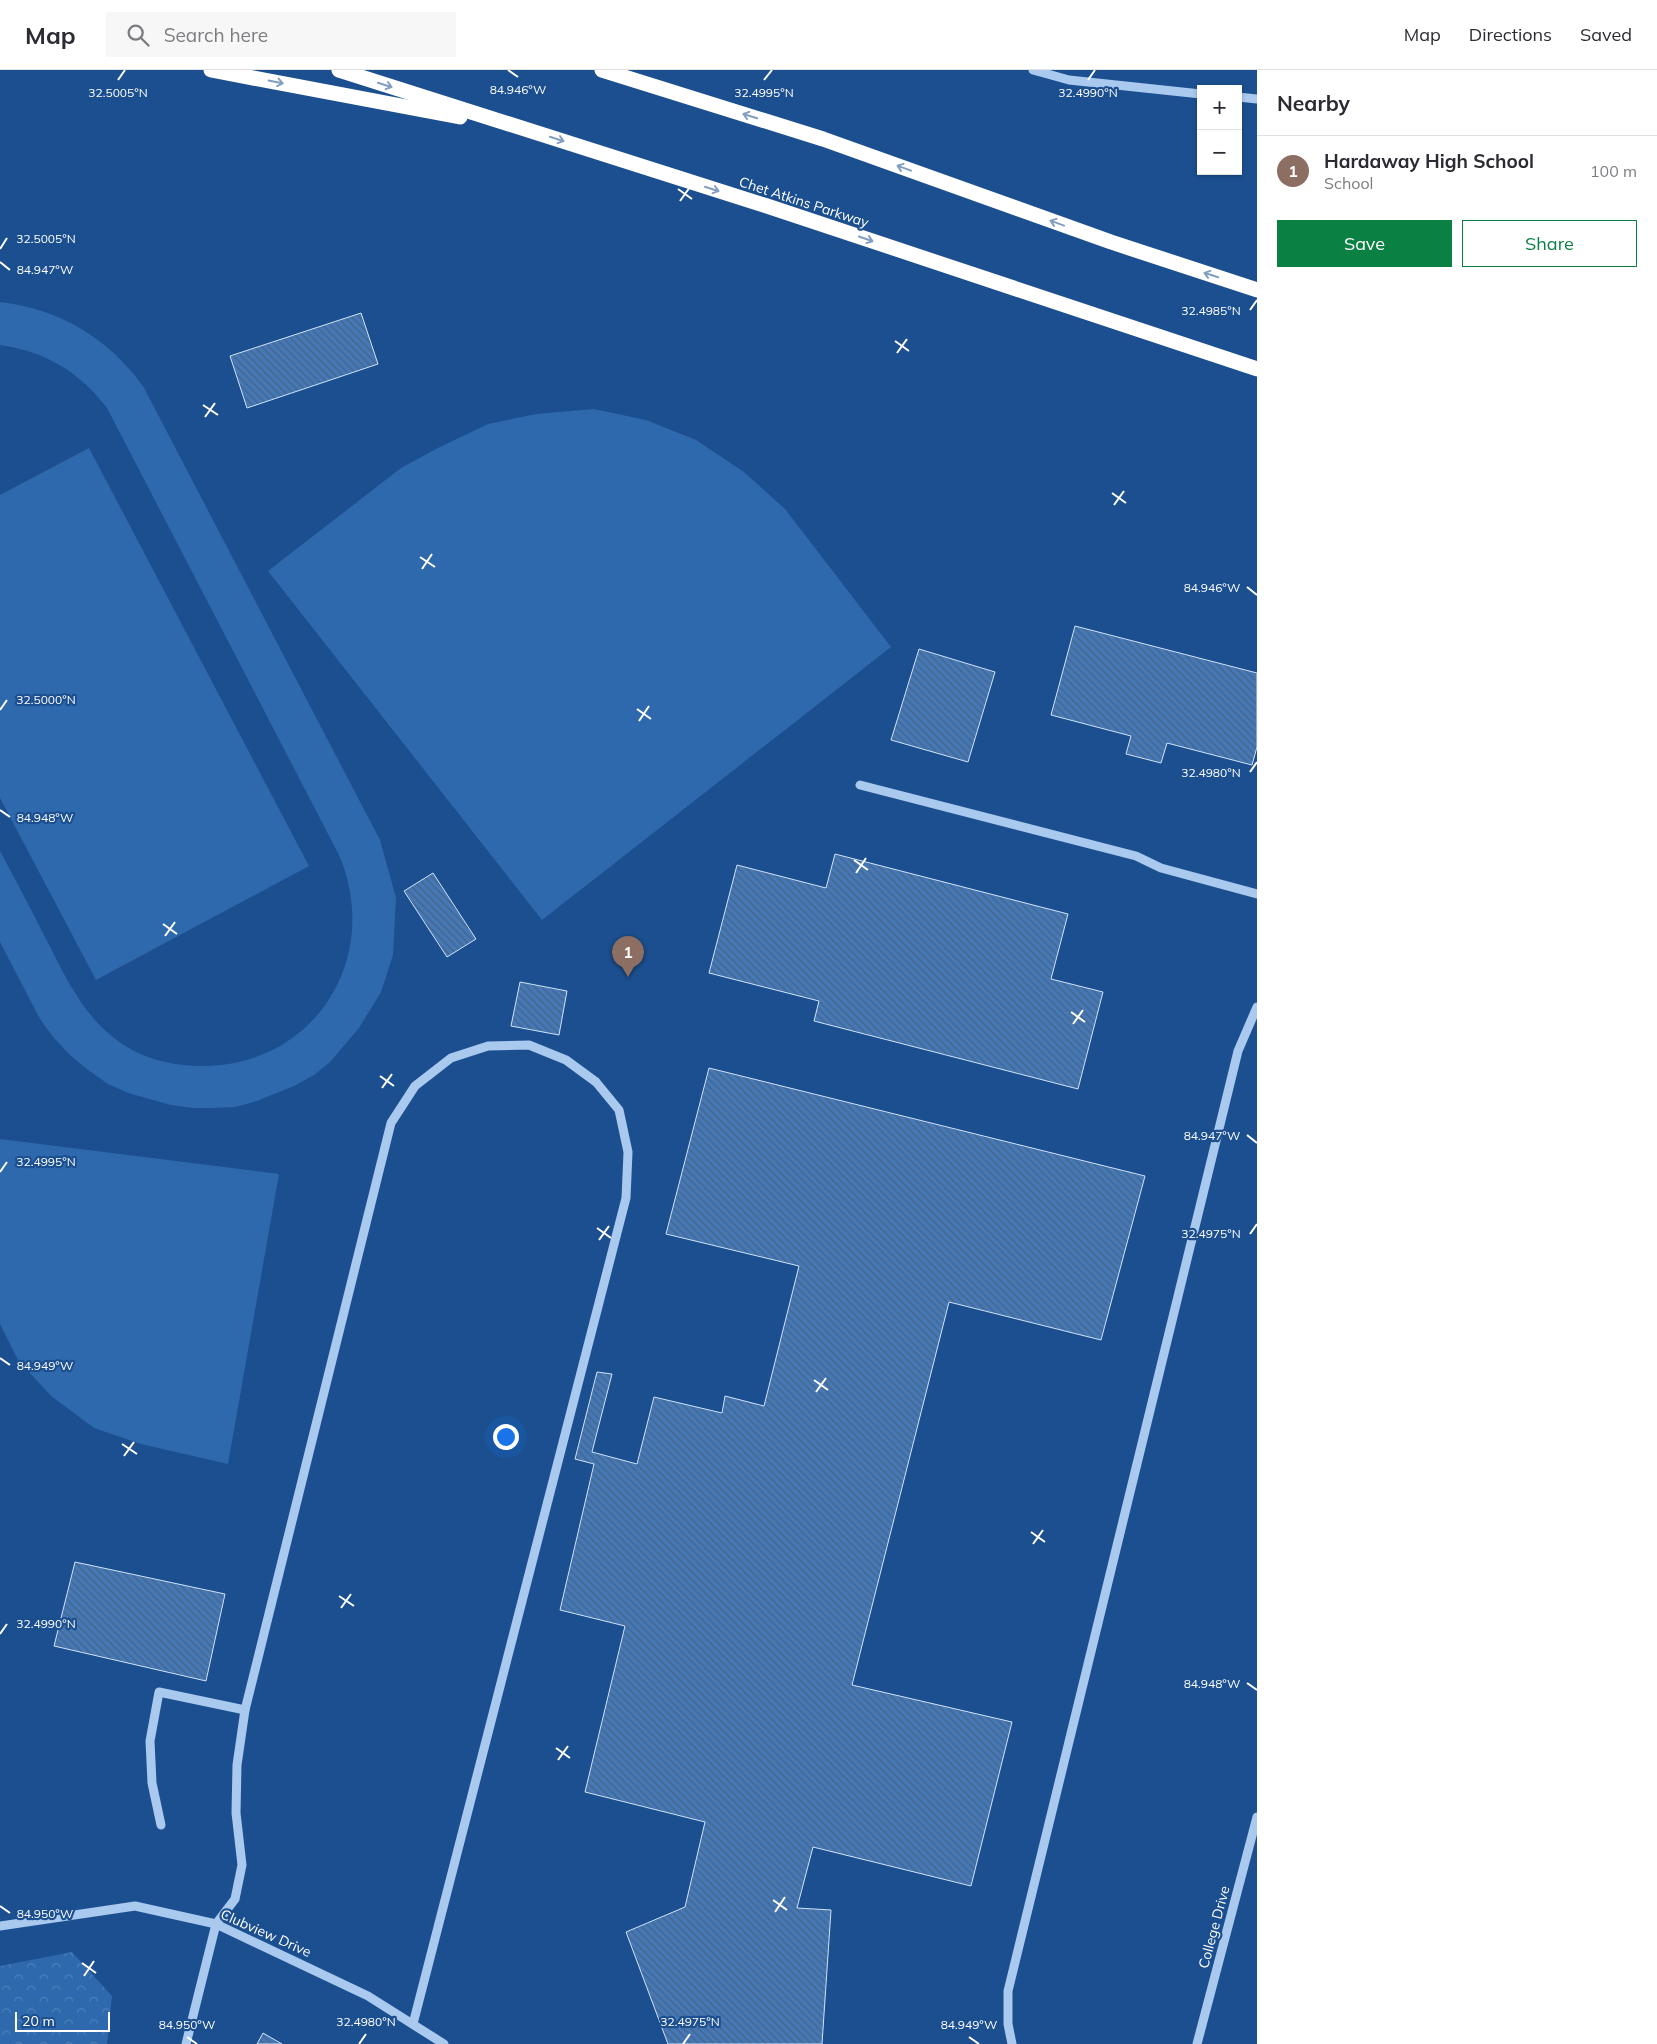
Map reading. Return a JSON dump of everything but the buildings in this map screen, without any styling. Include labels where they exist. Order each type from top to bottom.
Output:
[{"type":"highway","points":[[211,70],[525,129]]},
{"type":"highway","name":"Chet Atkins Parkway","points":[[339,70],[767,206],[1257,369]]},
{"type":"highway","points":[[602,70],[823,138],[1111,242],[1257,290]]},
{"type":"street","points":[[1033,70],[1069,80],[1197,94]]},
{"type":"street","points":[[1242,97],[1257,99]]},
{"type":"street","points":[[860,785],[1136,856],[1161,868],[1257,894]]},
{"type":"street","points":[[1012,2044],[1008,2024],[1008,1991],[1238,1051],[1257,1007]]},
{"type":"street","points":[[186,2044],[216,1924],[235,1899],[242,1865],[236,1813],[236,1765],[246,1710],[391,1123],[415,1086],[451,1058],[488,1046],[529,1045],[566,1060],[596,1082],[619,1110],[628,1152],[626,1198],[413,2024]]},
{"type":"street","points":[[160,1825],[152,1783],[150,1741],[159,1692],[246,1710]]},
{"type":"street","name":"College Drive","points":[[1197,2044],[1257,1817]]},
{"type":"street","name":"Clubview Drive","points":[[0,1926],[135,1906],[216,1924],[368,1996],[444,2044]]},
{"type":"green space","points":[[0,302],[43,311],[81,329],[114,354],[143,386],[380,840],[396,898],[393,955],[381,992],[359,1028],[330,1062],[314,1075],[294,1086],[254,1102],[235,1107],[192,1108],[171,1105],[128,1093],[108,1084],[70,1055],[54,1038],[40,1019],[0,942],[0,851],[75,993],[92,1017],[123,1045],[145,1056],[180,1065],[205,1066],[245,1061],[279,1046],[308,1025],[330,998],[345,966],[352,930],[350,893],[339,855],[107,408],[85,384],[60,365],[31,352],[0,345]]},
{"type":"green space","points":[[594,409],[646,420],[696,440],[744,472],[785,509],[891,647],[542,920],[268,571],[401,468],[438,448],[488,424],[536,414]]},
{"type":"green space","points":[[89,448],[309,866],[96,980],[0,798],[0,495]]},
{"type":"green space","points":[[0,1139],[279,1174],[228,1464],[141,1444],[94,1428],[51,1396],[18,1360],[0,1324]]},
{"type":"green space","points":[[72,1952],[112,1996],[107,2044],[0,2044],[0,1966]]},
{"type":"place","name":"Hardaway High School","points":[[628,977]]}]
